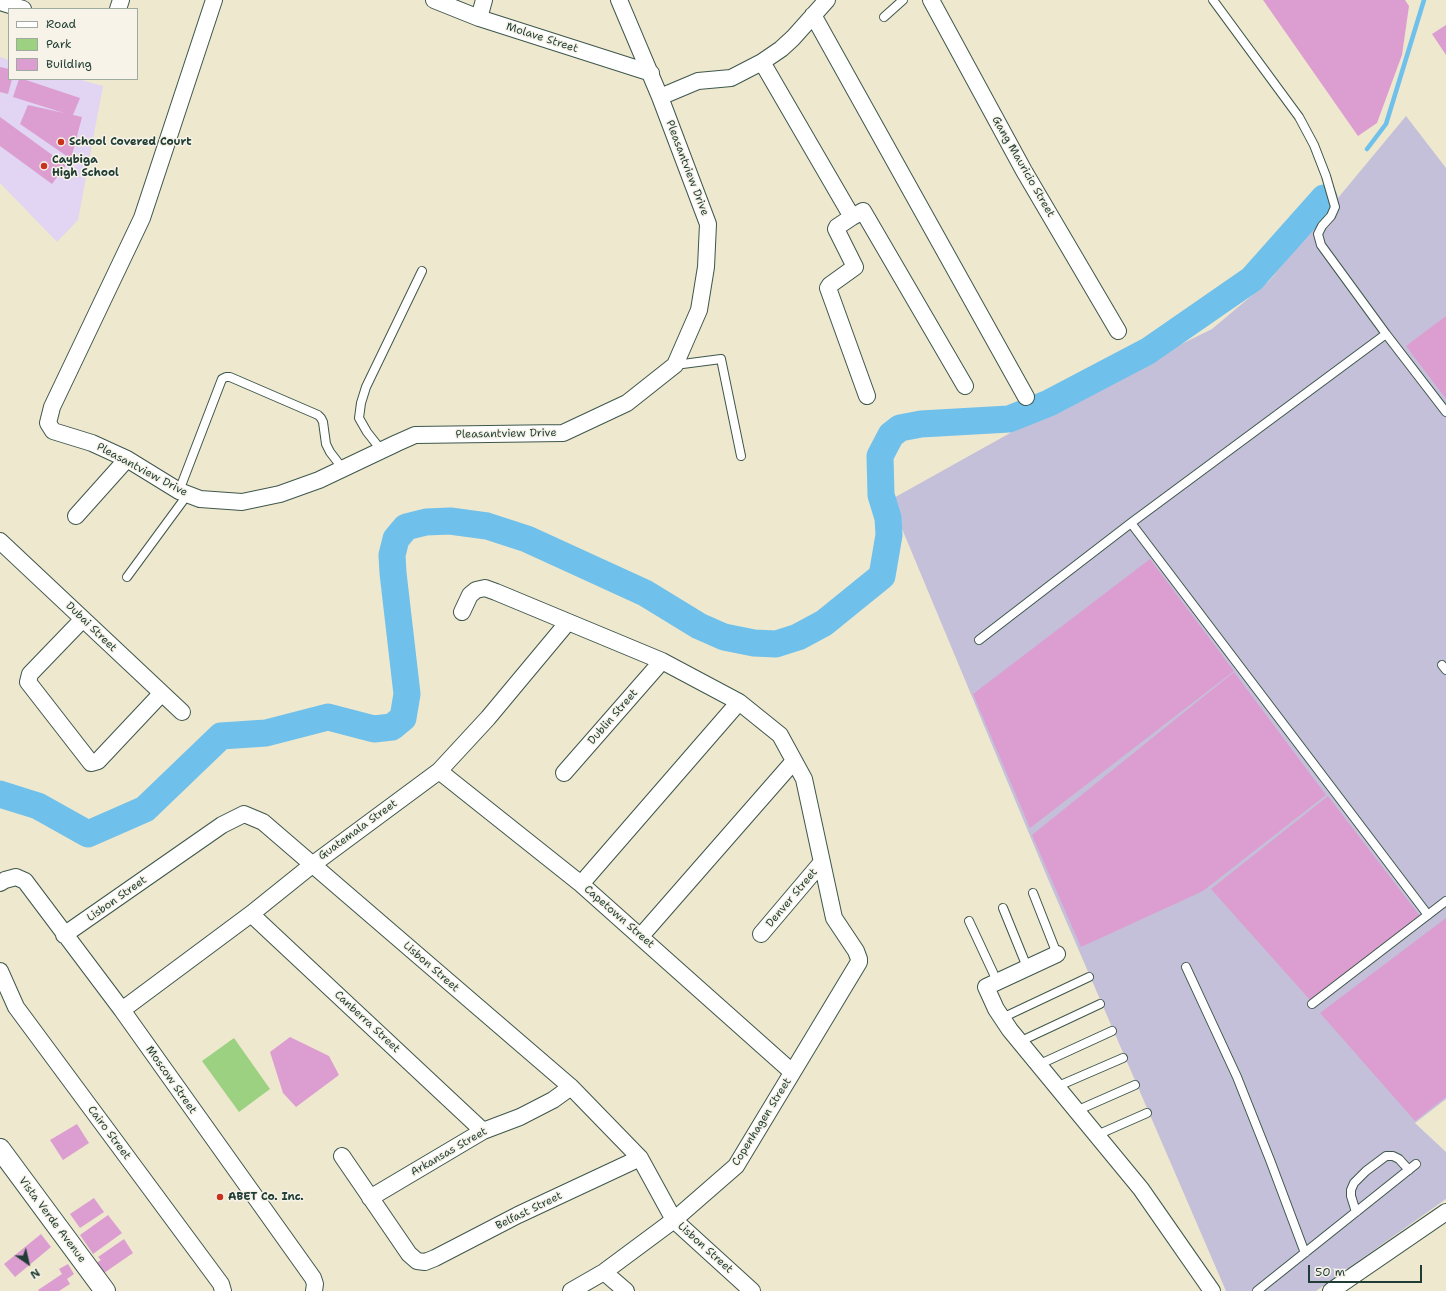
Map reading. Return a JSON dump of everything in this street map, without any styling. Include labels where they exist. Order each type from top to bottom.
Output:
[{"type":"street","name":"Pleasantview Drive","points":[[214,0],[142,218],[52,407],[48,423],[53,431],[92,443],[127,459],[184,493],[200,499],[242,502],[280,494],[319,480],[416,436],[563,433],[627,403],[675,365],[699,310],[706,267],[708,224],[651,73],[619,0]]},
{"type":"street","name":"Molave Street","points":[[434,0],[479,18],[651,73]]},
{"type":"street","points":[[479,18],[484,0]]},
{"type":"street","points":[[660,97],[698,81],[731,78],[762,62],[781,49],[793,38],[827,0]]},
{"type":"street","name":"Gang Mauricio Street","points":[[931,0],[1024,171],[1118,331]]},
{"type":"street","points":[[0,2],[20,8]]},
{"type":"street","points":[[813,15],[1026,397]]},
{"type":"street","points":[[762,62],[852,217]]},
{"type":"street","points":[[867,396],[828,288],[830,285],[855,268],[836,229],[837,226],[863,211],[965,386]]},
{"type":"street","points":[[76,516],[127,459]]},
{"type":"street","name":"Dubai Street","points":[[0,541],[161,694],[182,712]]},
{"type":"street","points":[[462,612],[470,595],[476,590],[486,588],[662,661],[739,702],[780,736],[804,779],[822,862]]},
{"type":"street","points":[[83,619],[30,674],[28,682],[91,763],[98,761],[161,694]]},
{"type":"street","name":"Guatemala Street","points":[[122,1010],[251,914],[312,865],[439,771],[488,718],[568,622]]},
{"type":"street","name":"Dublin Street","points":[[564,773],[662,661]]},
{"type":"street","points":[[581,884],[739,702]]},
{"type":"street","points":[[641,936],[794,761]]},
{"type":"street","name":"Capetown Street","points":[[439,771],[581,884],[792,1072]]},
{"type":"street","name":"Lisbon Street","points":[[64,935],[222,825],[244,814],[263,822],[571,1087],[640,1158],[674,1220],[752,1291]]},
{"type":"street","name":"Denver Street","points":[[762,934],[822,862]]},
{"type":"street","name":"Copenhagen Street","points":[[571,1291],[604,1272],[674,1220],[736,1166],[859,962],[856,951],[834,918],[822,862]]},
{"type":"street","name":"Moscow Street","points":[[0,883],[16,877],[25,881],[64,935],[122,1010],[313,1278],[315,1284],[314,1291]]},
{"type":"street","name":"Canberra Street","points":[[251,914],[483,1131]]},
{"type":"street","points":[[1058,954],[1027,967],[986,988],[1002,1018],[1019,1042],[1141,1189],[1212,1291]]},
{"type":"street","name":"Cairo Street","points":[[0,971],[16,1007],[221,1284],[223,1291]]},
{"type":"street","name":"Arkansas Street","points":[[370,1198],[483,1131],[520,1117],[553,1100],[571,1087]]},
{"type":"street","name":"Vista Verde Avenue","points":[[0,1149],[105,1291]]},
{"type":"street","points":[[342,1156],[370,1198]]},
{"type":"street","name":"Belfast Street","points":[[370,1198],[409,1254],[417,1261],[424,1262],[435,1258],[518,1215],[640,1158]]},
{"type":"street","points":[[1331,1291],[1446,1212]]},
{"type":"street","points":[[604,1272],[626,1291]]},
{"type":"lane","points":[[884,17],[903,0]]},
{"type":"lane","points":[[1213,0],[1299,117],[1314,145],[1326,176],[1335,207],[1331,216],[1322,226],[1318,234],[1321,245],[1386,334],[1446,412]]},
{"type":"lane","points":[[382,451],[367,432],[359,418],[361,403],[366,387],[422,271]]},
{"type":"lane","points":[[979,640],[1131,523],[1386,334]]},
{"type":"lane","points":[[675,365],[721,359],[741,456]]},
{"type":"lane","points":[[127,577],[184,493],[222,380],[226,377],[230,377],[318,415],[321,418],[326,444],[343,469]]},
{"type":"lane","points":[[1131,523],[1428,915]]},
{"type":"lane","points":[[1033,893],[1058,954]]},
{"type":"lane","points":[[1312,1004],[1446,901]]},
{"type":"lane","points":[[1003,908],[1027,967]]},
{"type":"lane","points":[[969,921],[998,981]]},
{"type":"lane","points":[[1186,967],[1237,1077],[1305,1253]]},
{"type":"lane","points":[[1002,1018],[1089,977]]},
{"type":"lane","points":[[1019,1042],[1100,1004]]},
{"type":"lane","points":[[1038,1065],[1112,1031]]},
{"type":"lane","points":[[1056,1087],[1123,1058]]},
{"type":"lane","points":[[1076,1111],[1135,1085]]},
{"type":"lane","points":[[1097,1135],[1147,1113]]},
{"type":"lane","points":[[1356,1212],[1351,1196],[1351,1190],[1354,1183],[1378,1161],[1386,1156],[1393,1156],[1399,1159],[1409,1170]]},
{"type":"lane","points":[[1257,1291],[1416,1164]]},
{"type":"shaded area","name":"Caybiga High School","points":[[0,57],[8,60],[8,80],[82,80],[103,86],[78,220],[57,242],[0,183]]},
{"type":"shaded area","points":[[1406,116],[1446,168],[1446,1099],[1415,1123],[1446,1152],[1446,1199],[1316,1291],[1226,1291],[1048,879],[890,500],[1080,394],[1212,329],[1269,281]]},
{"type":"green space","points":[[234,1038],[270,1089],[239,1112],[202,1061]]},
{"type":"building","points":[[1263,0],[1405,0],[1409,6],[1402,55],[1377,123],[1358,136]]},
{"type":"building","points":[[1446,25],[1446,55],[1432,34]]},
{"type":"building","points":[[0,67],[8,69],[8,80],[12,80],[8,94],[0,92]]},
{"type":"building","points":[[19,80],[26,80],[80,98],[73,115],[82,117],[71,159],[20,124],[28,105],[64,113],[13,97]]},
{"type":"building","points":[[0,117],[66,165],[52,184],[0,146]]},
{"type":"building","points":[[1446,316],[1446,399],[1406,346]]},
{"type":"building","points":[[1150,559],[1234,671],[1030,828],[973,694]]},
{"type":"building","points":[[1234,672],[1326,795],[1203,891],[1081,947],[1032,835]]},
{"type":"building","points":[[1328,796],[1420,916],[1310,1000],[1211,889]]},
{"type":"building","points":[[1446,918],[1446,1097],[1415,1121],[1320,1013]]},
{"type":"building","points":[[290,1037],[329,1056],[339,1075],[296,1107],[283,1093],[270,1052]]},
{"type":"building","points":[[77,1124],[89,1143],[63,1160],[50,1140]]},
{"type":"building","points":[[94,1198],[104,1212],[80,1228],[70,1214]]},
{"type":"building","points":[[108,1215],[122,1233],[93,1254],[80,1235]]},
{"type":"building","points":[[41,1234],[51,1247],[15,1277],[4,1264]]},
{"type":"building","points":[[124,1239],[133,1253],[104,1273],[96,1263],[101,1260],[98,1257]]},
{"type":"building","points":[[68,1264],[74,1274],[67,1279],[70,1284],[59,1291],[38,1290],[62,1274],[59,1269]]},
{"type":"waterway","points":[[1367,149],[1386,124],[1424,0]]},
{"type":"waterway","points":[[0,794],[38,806],[88,834],[145,809],[221,736],[266,733],[328,717],[374,729],[392,727],[403,718],[407,694],[392,555],[396,539],[406,527],[426,522],[450,521],[487,526],[527,539],[645,593],[699,626],[724,637],[754,643],[776,644],[798,637],[824,623],[882,576],[889,535],[888,518],[881,495],[880,456],[891,435],[900,428],[921,424],[1009,419],[1049,403],[1148,351],[1252,279],[1324,198]]},
{"type":"place","name":"School Covered Court","points":[[61,142]]},
{"type":"place","name":"Caybiga High School","points":[[44,166]]},
{"type":"place","name":"ABET Co. Inc.","points":[[220,1197]]}]
